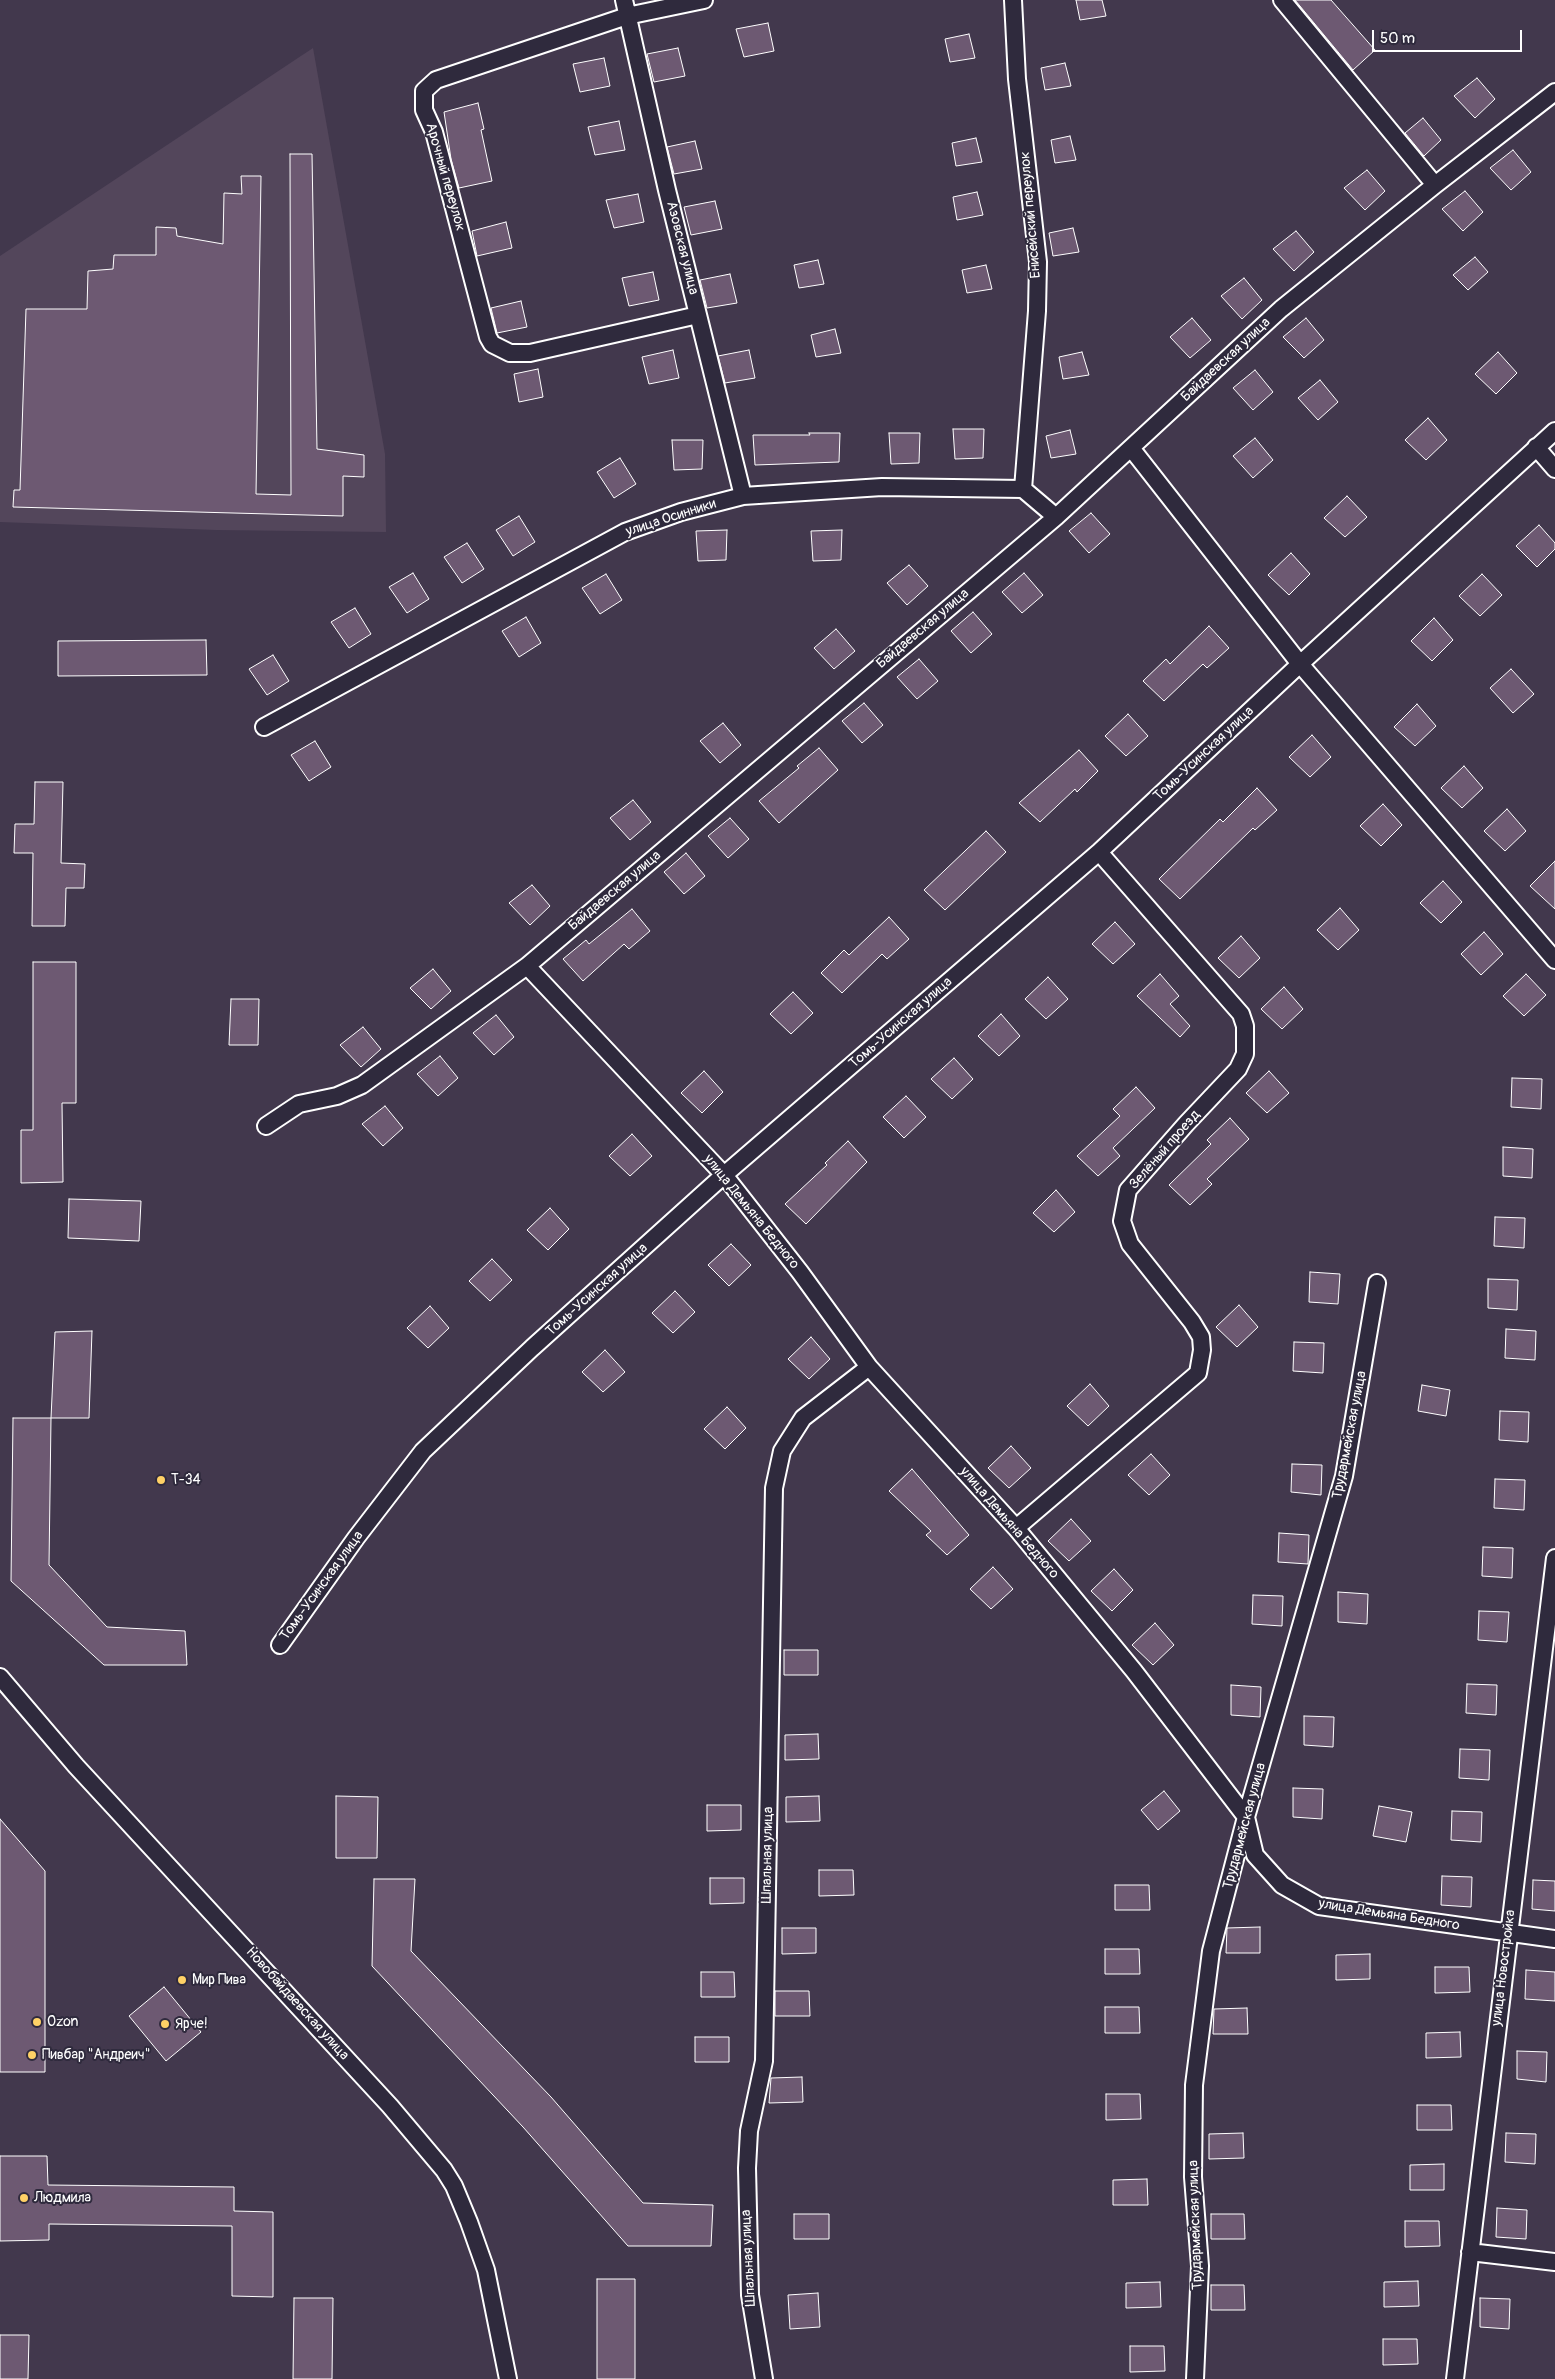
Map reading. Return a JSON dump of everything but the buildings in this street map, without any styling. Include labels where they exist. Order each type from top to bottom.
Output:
[{"type":"street","name":"Арочный переулок","points":[[698,315],[530,353],[510,353],[492,344],[488,337],[434,132],[424,110],[424,91],[436,80],[626,8],[704,0]]},
{"type":"street","name":"Енисейский переулок","points":[[1013,0],[1017,79],[1038,262],[1037,311],[1023,489]]},
{"type":"street","points":[[1282,0],[1435,185]]},
{"type":"street","name":"Азовская улица","points":[[626,8],[698,315],[743,496]]},
{"type":"street","name":"Байдаевская улица","points":[[266,1126],[299,1104],[337,1096],[362,1085],[527,966],[1056,517],[1281,309],[1435,185],[1555,92]]},
{"type":"street","name":"Томь-Усинская улица","points":[[280,1645],[356,1538],[424,1451],[532,1348],[724,1175],[1099,852],[1300,664],[1555,431]]},
{"type":"street","points":[[1536,447],[1555,469]]},
{"type":"street","points":[[1131,448],[1300,664],[1555,960]]},
{"type":"street","name":"улица Осинники","points":[[264,727],[625,532],[680,512],[743,496],[882,487],[1023,489]]},
{"type":"street","points":[[1023,489],[1056,517]]},
{"type":"street","name":"Зелёный проезд","points":[[1016,1528],[1198,1373],[1202,1350],[1201,1337],[1192,1322],[1130,1244],[1122,1221],[1128,1190],[1173,1138],[1238,1069],[1245,1054],[1245,1026],[1241,1014],[1099,852]]},
{"type":"street","name":"улица Демьяна Бедного","points":[[527,966],[724,1175],[800,1272],[869,1367],[1016,1528],[1134,1671],[1246,1817],[1255,1855],[1282,1885],[1319,1906],[1555,1939]]},
{"type":"street","name":"Трудармейская улица","points":[[1195,2379],[1200,2266],[1193,2178],[1194,2085],[1210,1951],[1246,1817],[1344,1476],[1377,1284]]},
{"type":"street","name":"Шпальная улица","points":[[764,2379],[750,2295],[747,2168],[748,2131],[764,2061],[774,1488],[782,1451],[803,1418],[869,1367]]},
{"type":"street","name":"улица Новостройка","points":[[1455,2379],[1555,1558]]},
{"type":"street","name":"Новобайдаевская улица","points":[[0,1677],[76,1766],[390,2106],[444,2170],[454,2186],[486,2270],[508,2379]]},
{"type":"street","points":[[1470,2252],[1555,2262]]},
{"type":"shaded area","points":[[313,48],[385,454],[386,532],[216,530],[0,522],[0,256]]},
{"type":"place","name":"T-34","points":[[161,1480]]},
{"type":"place","name":"Мир Пива","points":[[182,1980]]},
{"type":"place","name":"Ozon","points":[[37,2022]]},
{"type":"place","name":"Ярче!","points":[[165,2024]]},
{"type":"place","name":"Пивбар \"Андреич\"","points":[[32,2055]]},
{"type":"place","name":"Людмила","points":[[24,2198]]}]
